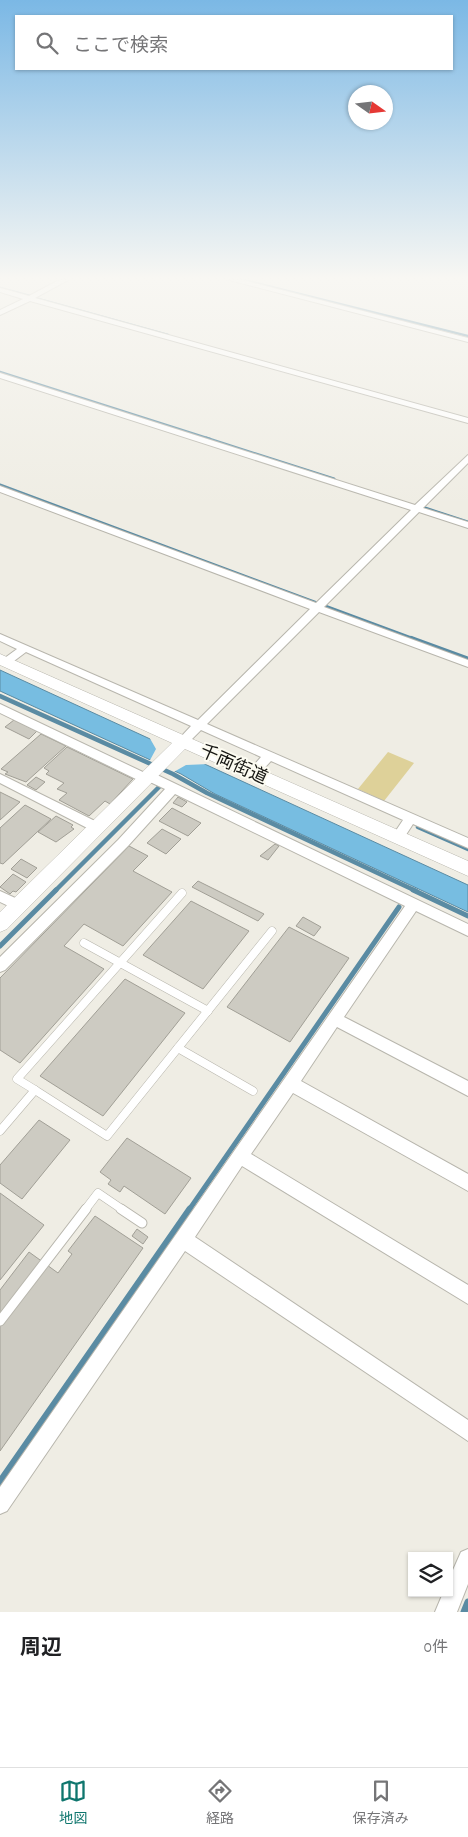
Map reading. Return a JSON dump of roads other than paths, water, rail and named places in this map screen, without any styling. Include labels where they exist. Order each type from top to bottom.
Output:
[{"type":"street","points":[[234,355],[468,421]]},
{"type":"street","points":[[0,375],[468,525]]},
{"type":"street","points":[[0,924],[468,458]]},
{"type":"street","points":[[0,489],[320,605],[468,664]]},
{"type":"street","points":[[0,637],[14,654],[199,725],[468,843]]},
{"type":"street","name":"千両街道","points":[[14,654],[179,745],[253,773],[468,869]]},
{"type":"street","points":[[0,708],[151,775],[172,789],[468,930]]},
{"type":"street","points":[[253,773],[270,755]]},
{"type":"street","points":[[0,778],[98,828]]},
{"type":"street","points":[[0,966],[123,843],[172,789]]},
{"type":"street","points":[[397,838],[411,818]]},
{"type":"street","points":[[0,896],[18,906]]},
{"type":"street","points":[[0,1504],[414,904]]},
{"type":"street","points":[[335,1019],[468,1089]]},
{"type":"street","points":[[290,1083],[468,1184]]},
{"type":"street","points":[[240,1156],[468,1295]]},
{"type":"street","points":[[183,1239],[468,1431]]},
{"type":"street","points":[[446,1612],[468,1559]]},
{"type":"lane","points":[[182,893],[17,1079],[107,1136],[272,931]]},
{"type":"lane","points":[[84,943],[208,1011]]},
{"type":"lane","points":[[178,1048],[253,1091]]},
{"type":"lane","points":[[0,1131],[35,1090]]},
{"type":"lane","points":[[0,1321],[98,1193],[142,1223]]},
{"type":"water","points":[[0,670],[468,885],[468,912],[215,794],[181,774],[0,691]]},
{"type":"waterway","points":[[0,372],[210,439]]},
{"type":"waterway","points":[[206,438],[334,479]]},
{"type":"waterway","points":[[0,485],[414,639]]},
{"type":"waterway","points":[[425,508],[468,522]]},
{"type":"waterway","points":[[411,638],[468,659]]},
{"type":"waterway","points":[[0,696],[173,774],[207,793],[416,891]]},
{"type":"waterway","points":[[0,946],[160,786]]},
{"type":"waterway","points":[[418,827],[468,849]]},
{"type":"waterway","points":[[413,890],[468,916]]},
{"type":"waterway","points":[[189,1210],[399,907]]},
{"type":"waterway","points":[[0,1482],[190,1209]]},
{"type":"waterway","points":[[464,1612],[468,1602]]}]
